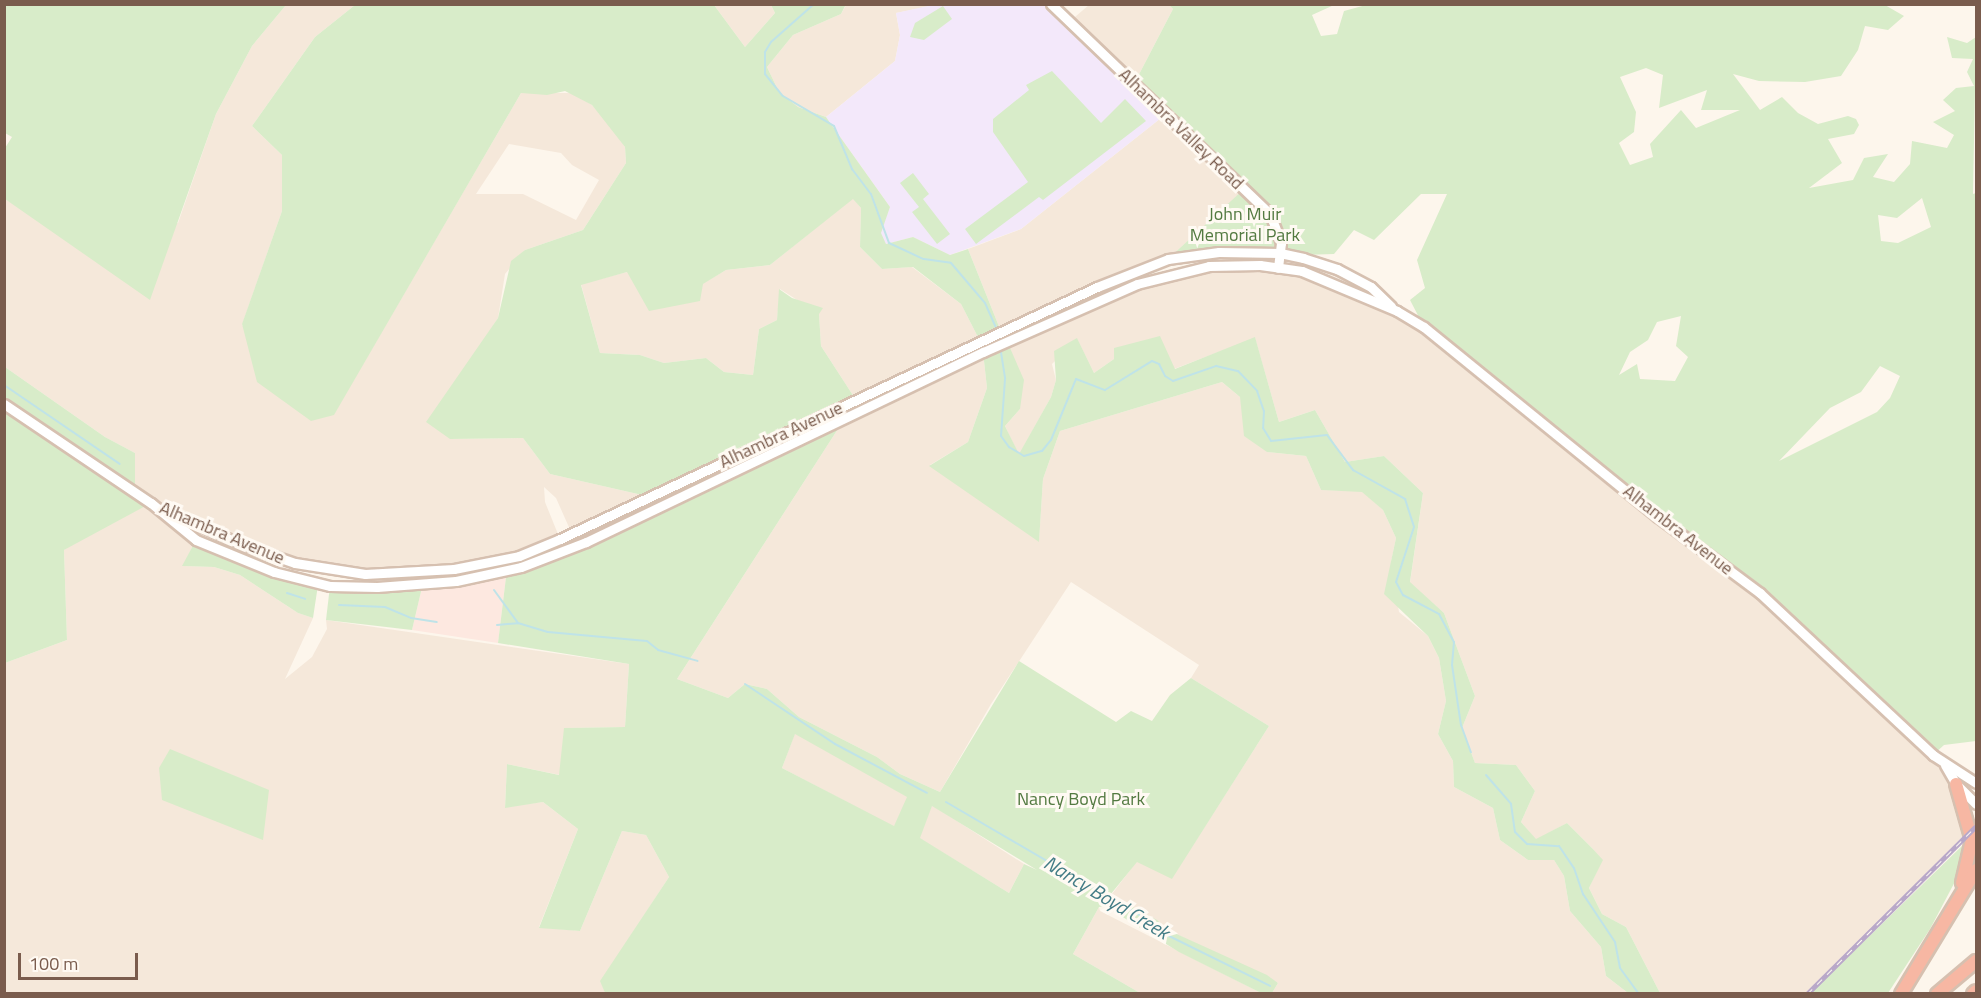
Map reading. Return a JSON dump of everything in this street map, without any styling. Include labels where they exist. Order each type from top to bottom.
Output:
[{"type":"highway","points":[[1954,908],[1971,858],[1972,840],[1956,784]]},
{"type":"highway","points":[[1901,993],[1977,870]]},
{"type":"highway","points":[[1937,993],[1977,961]]},
{"type":"main road","name":"Alhambra Valley Road","points":[[1051,4],[1270,214],[1278,230],[1280,253],[1278,268]]},
{"type":"main road","name":"Alhambra Avenue","points":[[1005,337],[1097,287],[1168,259],[1219,252],[1280,253],[1336,268],[1371,287],[1397,311]]},
{"type":"main road","name":"Alhambra Avenue","points":[[151,503],[240,544],[295,563],[365,574],[475,565],[519,556],[560,539],[982,347],[1137,284],[1209,266],[1302,271],[1397,311],[1424,327],[1658,517],[1760,593],[1945,765],[1977,783]]},
{"type":"main road","name":"Alhambra Avenue","points":[[4,404],[151,503],[196,540],[318,585],[377,587],[456,581],[521,567],[586,542],[982,347]]},
{"type":"main road","name":"Alhambra Avenue","points":[[1945,765],[1956,784],[1977,804]]},
{"type":"shaded area","points":[[937,4],[1051,5],[1166,114],[1021,229],[950,255],[913,237],[886,244],[880,233],[890,207],[826,117],[895,61],[900,35],[896,13]]},
{"type":"shaded area","points":[[286,5],[355,5],[315,37],[252,126],[282,155],[282,211],[242,325],[334,414],[521,93],[573,93],[592,105],[616,132],[625,147],[626,163],[583,230],[525,250],[505,274],[498,318],[464,371],[450,439],[523,438],[550,474],[651,497],[572,534],[556,498],[544,487],[545,502],[560,539],[519,556],[454,569],[365,574],[295,563],[154,505],[196,540],[183,566],[214,567],[240,575],[298,613],[313,618],[285,679],[312,657],[327,629],[326,620],[629,664],[625,727],[565,728],[560,775],[507,764],[505,807],[543,802],[578,829],[539,927],[580,931],[622,831],[646,835],[669,877],[601,981],[605,993],[5,993],[5,663],[67,640],[64,550],[135,493],[135,453],[105,437],[5,367],[4,199],[19,206],[178,223],[216,114],[252,46]],"holes":[[[509,144],[561,153],[572,165],[599,180],[576,220],[523,194],[476,194]]]},
{"type":"shaded area","points":[[714,5],[771,5],[775,13],[745,47]]},
{"type":"shaded area","points":[[846,5],[937,5],[896,13],[900,35],[895,61],[826,117],[798,107],[779,92],[767,67],[793,35],[841,14]]},
{"type":"shaded area","points":[[1089,5],[1169,5],[1173,9],[1134,84],[1069,22]]},
{"type":"shaded area","points":[[1166,114],[1244,190],[1168,259],[1002,334],[968,249],[1021,229]]},
{"type":"shaded area","points":[[853,198],[861,208],[860,247],[882,269],[912,267],[961,304],[981,343],[856,400],[821,346],[819,314],[780,289],[777,320],[759,329],[753,375],[724,372],[706,358],[664,363],[640,355],[600,353],[581,284],[627,272],[702,284],[726,270],[770,265]]},
{"type":"shaded area","points":[[1209,266],[1302,271],[1397,311],[1760,593],[1945,765],[1972,830],[1807,993],[1660,993],[1626,927],[1602,914],[1589,888],[1602,860],[1567,823],[1536,840],[1521,822],[1535,791],[1516,765],[1475,763],[1462,728],[1475,696],[1444,613],[1410,583],[1423,493],[1384,456],[1345,462],[1315,410],[1279,422],[1255,338],[1174,369],[1114,359],[1094,373],[1077,339],[1052,364],[1056,380],[1051,397],[1019,455],[1005,426],[1020,409],[1007,341],[1137,284]]},
{"type":"shaded area","points":[[983,352],[987,388],[968,442],[930,465],[1039,541],[1043,479],[1060,431],[1222,382],[1240,397],[1267,452],[1306,456],[1321,490],[1362,491],[1383,510],[1396,538],[1391,562],[1399,612],[1428,636],[1439,658],[1446,701],[1438,734],[1453,761],[1454,787],[1493,808],[1500,840],[1528,860],[1554,860],[1564,876],[1570,911],[1601,947],[1606,976],[1628,993],[1272,993],[1278,983],[1170,931],[1112,894],[1137,861],[1172,878],[1269,726],[1191,678],[1199,665],[1071,582],[991,704],[940,792],[900,774],[877,757],[799,717],[767,689],[745,684],[728,698],[677,679],[845,418]]},
{"type":"shaded area","points":[[507,569],[498,643],[412,630],[423,583]]},
{"type":"shaded area","points":[[795,733],[908,797],[894,827],[782,768]]},
{"type":"shaded area","points":[[932,805],[1024,864],[1009,893],[919,838]]},
{"type":"shaded area","points":[[1099,907],[1100,911],[1261,993],[1140,993],[1073,954]]},
{"type":"green space","points":[[846,4],[841,14],[793,35],[767,67],[779,92],[798,107],[826,117],[890,207],[881,233],[886,244],[913,237],[950,255],[968,249],[1002,334],[981,343],[961,304],[913,267],[882,269],[860,247],[861,208],[853,199],[770,265],[726,270],[703,284],[700,301],[649,311],[627,272],[581,285],[600,353],[640,355],[664,363],[706,358],[724,372],[753,375],[759,329],[777,320],[779,289],[792,298],[823,308],[819,314],[821,346],[856,400],[651,497],[550,474],[523,438],[450,439],[426,422],[498,318],[511,261],[525,250],[583,230],[626,163],[625,147],[592,105],[565,91],[547,95],[521,93],[334,415],[311,421],[257,382],[242,324],[282,211],[282,155],[252,126],[315,37],[355,5],[714,5],[745,47],[775,13],[771,5]]},
{"type":"green space","points":[[4,5],[286,5],[252,46],[216,114],[150,300],[5,199],[5,148],[12,137],[5,133]]},
{"type":"green space","name":"John Muir Memorial Park","points":[[1169,5],[1334,5],[1312,15],[1321,36],[1337,34],[1344,11],[1366,5],[1885,5],[1904,16],[1888,30],[1865,26],[1858,50],[1841,76],[1805,82],[1759,81],[1733,74],[1760,110],[1782,97],[1798,113],[1818,124],[1848,116],[1856,119],[1859,125],[1854,134],[1828,139],[1842,163],[1809,188],[1853,180],[1864,158],[1888,154],[1873,177],[1894,182],[1910,164],[1912,141],[1947,148],[1954,135],[1933,122],[1955,111],[1943,100],[1956,88],[1974,86],[1967,72],[1973,59],[1952,58],[1947,37],[1967,43],[1976,37],[1973,194],[1976,193],[1976,741],[1944,745],[1933,755],[1760,593],[1424,327],[1410,300],[1425,288],[1417,260],[1447,194],[1421,194],[1374,240],[1354,230],[1334,254],[1168,259],[1244,189],[1134,84],[1173,9]],"holes":[[[1646,68],[1663,75],[1659,108],[1707,90],[1701,110],[1740,110],[1696,128],[1681,110],[1650,144],[1653,157],[1630,165],[1619,143],[1634,132],[1636,112],[1620,77]],[[1922,198],[1931,227],[1898,243],[1881,241],[1878,215],[1897,218]],[[1681,316],[1676,346],[1688,357],[1675,381],[1640,379],[1637,364],[1619,375],[1630,352],[1648,340],[1657,322]],[[1880,366],[1900,376],[1890,398],[1877,412],[1779,461],[1830,408],[1861,392]]]},
{"type":"green space","points":[[943,6],[952,19],[924,40],[910,37],[915,23]]},
{"type":"green space","points":[[1052,71],[1101,123],[1125,99],[1146,121],[1043,200],[1039,197],[976,244],[965,229],[1028,182],[993,132],[993,119],[1029,90],[1026,85]]},
{"type":"green space","points":[[913,173],[929,194],[923,199],[950,234],[937,244],[912,212],[919,207],[900,183]]},
{"type":"green space","points":[[1160,336],[1175,369],[1255,337],[1279,422],[1315,410],[1345,462],[1384,456],[1423,493],[1410,582],[1444,613],[1475,696],[1462,728],[1475,763],[1516,765],[1535,791],[1521,822],[1536,839],[1567,823],[1603,860],[1589,888],[1602,914],[1626,927],[1660,993],[1628,993],[1606,976],[1601,947],[1570,911],[1564,876],[1554,860],[1528,860],[1500,840],[1493,808],[1454,787],[1453,761],[1438,734],[1446,701],[1439,658],[1428,636],[1384,594],[1396,538],[1383,510],[1362,492],[1321,490],[1306,456],[1267,452],[1244,436],[1240,397],[1222,382],[1060,431],[1043,479],[1039,542],[929,466],[968,442],[987,388],[983,352],[1007,341],[1024,380],[1020,409],[1005,426],[1019,454],[1051,397],[1056,380],[1054,351],[1077,338],[1094,373],[1114,359],[1114,348]]},
{"type":"green space","points":[[5,367],[105,437],[135,453],[135,493],[151,503],[64,550],[67,640],[5,663]]},
{"type":"green space","name":"Nancy Boyd Park","points":[[845,418],[677,679],[728,698],[745,684],[767,689],[799,717],[877,757],[900,774],[940,792],[1019,661],[1116,722],[1131,711],[1152,721],[1170,695],[1191,678],[1269,726],[1172,879],[1137,862],[1106,900],[1112,896],[1157,920],[1170,931],[1267,975],[1278,983],[1272,993],[1261,993],[1179,952],[1105,906],[1099,907],[1073,954],[1140,993],[605,993],[600,981],[669,877],[646,835],[622,831],[580,931],[539,928],[578,829],[543,802],[505,808],[507,764],[559,775],[564,728],[625,727],[629,664],[498,643],[507,569],[565,551]],"holes":[[[795,734],[907,797],[894,826],[782,768]],[[932,806],[1037,870],[1024,864],[1009,893],[920,838]]]},
{"type":"green space","points":[[196,540],[318,585],[313,618],[298,613],[240,575],[214,567],[182,566]]},
{"type":"green space","points":[[423,583],[412,630],[326,620],[330,586]]},
{"type":"green space","points":[[170,749],[269,790],[263,840],[162,800],[159,768]]},
{"type":"green space","points":[[1964,844],[1959,874],[1930,929],[1888,993],[1810,994]]},
{"type":"waterway","points":[[814,4],[771,42],[765,52],[765,74],[783,96],[834,126],[852,169],[871,194],[889,243],[924,259],[951,263],[985,303],[998,332]]},
{"type":"waterway","points":[[1000,346],[1005,379],[1001,436],[1009,447],[1024,456],[1042,451],[1051,440],[1076,379],[1105,390],[1152,361],[1159,364],[1165,376],[1173,381],[1216,366],[1238,371],[1257,391],[1264,411],[1263,428],[1271,441],[1327,435],[1353,470],[1405,499],[1414,527],[1396,582],[1403,595],[1439,614],[1454,642],[1452,665],[1461,725],[1471,752]]},
{"type":"waterway","points":[[4,385],[120,464]]},
{"type":"waterway","points":[[494,590],[518,623]]},
{"type":"waterway","name":"Nancy Boyd Creek","points":[[287,593],[305,599]]},
{"type":"waterway","name":"Nancy Boyd Creek","points":[[339,605],[385,607],[411,618],[437,622]]},
{"type":"waterway","name":"Nancy Boyd Creek","points":[[497,625],[518,623],[548,632],[647,641],[658,650],[698,661]]},
{"type":"waterway","name":"Nancy Boyd Creek","points":[[745,684],[835,744],[927,793]]},
{"type":"waterway","points":[[1486,775],[1511,804],[1515,832],[1527,844],[1559,846],[1574,868],[1583,894],[1615,942],[1620,968],[1639,994]]},
{"type":"waterway","name":"Nancy Boyd Creek","points":[[946,802],[1155,924],[1167,935],[1270,986]]},
{"type":"railway","points":[[1807,994],[1976,826]]}]
